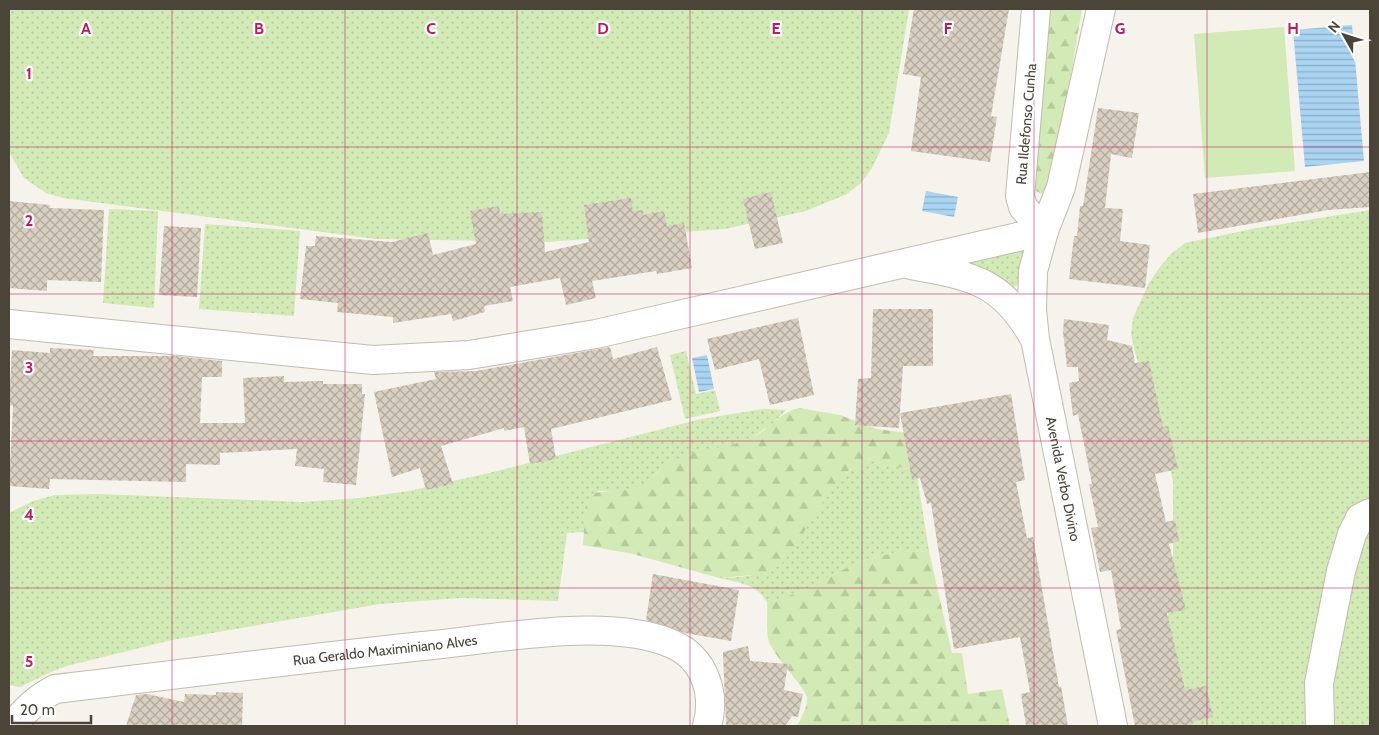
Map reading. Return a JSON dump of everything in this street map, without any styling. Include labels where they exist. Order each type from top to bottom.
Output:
[{"type":"street","name":"Rua Ildefonso Cunha","points":[[1036,9],[1020,196],[1023,207],[1044,231]]},
{"type":"street","name":"Avenida Verbo Divino","points":[[1101,9],[1061,187],[1044,231],[1032,270],[1032,310],[1035,339],[1113,726]]},
{"type":"street","points":[[9,324],[374,360],[469,355],[596,334],[1044,231]]},
{"type":"street","points":[[899,263],[956,273],[979,282],[1003,295],[1020,314],[1035,339]]},
{"type":"street","points":[[1320,726],[1319,683],[1341,571],[1352,534],[1360,518],[1370,513]]},
{"type":"street","name":"Rua Geraldo Maximiniano Alves","points":[[13,726],[41,696],[55,689],[365,652],[573,631],[624,633],[652,638],[685,651],[696,661],[704,675],[709,692],[711,711],[707,726]]},
{"type":"green space","points":[[9,9],[909,9],[889,133],[872,168],[861,183],[847,194],[806,211],[725,229],[546,242],[376,239],[63,198],[46,193],[24,178],[9,152]]},
{"type":"green space","points":[[1050,9],[1082,9],[1058,151],[1048,193],[1042,194],[1036,191],[1034,186]]},
{"type":"green space","points":[[1284,27],[1295,171],[1205,178],[1194,34]]},
{"type":"green space","points":[[109,209],[158,211],[154,308],[103,303]]},
{"type":"green space","points":[[1370,210],[1370,726],[1178,726],[1168,617],[1173,555],[1173,483],[1168,454],[1135,353],[1131,334],[1133,318],[1149,283],[1159,268],[1171,254],[1185,243],[1257,228]]},
{"type":"green space","points":[[205,224],[300,231],[294,316],[199,309]]},
{"type":"green space","points":[[1022,250],[1026,253],[1022,282],[1012,288],[937,259]]},
{"type":"green space","points":[[686,351],[696,394],[715,390],[720,411],[685,419],[670,355]]},
{"type":"green space","points":[[799,408],[840,415],[877,429],[915,434],[916,470],[891,466],[882,467],[869,458],[860,470],[855,472],[850,469],[818,508],[793,551],[782,563],[764,574],[719,578],[633,554],[583,545],[586,501],[592,494],[640,486],[675,460],[698,451],[742,442],[758,435],[786,413]]},
{"type":"green space","points":[[763,409],[786,410],[772,424],[753,437],[731,446],[709,450],[657,473],[647,483],[636,488],[623,491],[598,491],[585,511],[585,532],[567,533],[558,601],[461,598],[380,604],[172,640],[67,666],[20,687],[9,685],[9,513],[33,501],[55,495],[99,494],[302,502],[360,498],[409,491],[493,472],[701,419]]},
{"type":"green space","points":[[869,458],[882,467],[891,466],[916,470],[929,551],[897,552],[858,562],[800,592],[767,603],[759,592],[753,588],[719,578],[746,576],[766,571],[780,563],[790,553],[818,508],[838,482],[850,470]]},
{"type":"green space","points":[[929,551],[952,653],[962,653],[968,694],[1002,689],[1010,726],[797,726],[805,708],[807,697],[769,642],[767,603],[800,592],[858,562],[897,552]]},
{"type":"water","points":[[1352,25],[1364,161],[1305,167],[1293,30]]},
{"type":"water","points":[[926,191],[958,197],[954,217],[922,211]]},
{"type":"water","points":[[707,355],[714,389],[699,392],[692,358]]},
{"type":"building","points":[[914,9],[1009,9],[991,116],[997,117],[990,162],[911,151],[921,77],[903,74]]},
{"type":"building","points":[[1098,108],[1139,113],[1132,158],[1111,154],[1105,208],[1123,209],[1120,241],[1150,245],[1145,288],[1069,279],[1074,236],[1077,236],[1080,206],[1083,206]]},
{"type":"building","points":[[1370,172],[1370,207],[1328,210],[1198,233],[1193,194]]},
{"type":"building","points":[[771,192],[783,243],[755,249],[743,199]]},
{"type":"building","points":[[631,198],[633,211],[643,210],[643,215],[664,211],[667,226],[684,223],[692,268],[657,274],[656,271],[592,281],[596,298],[566,305],[560,278],[510,287],[513,301],[484,306],[485,312],[453,321],[451,314],[393,323],[393,317],[337,312],[338,303],[300,299],[306,246],[315,246],[316,236],[392,242],[428,233],[433,255],[476,244],[470,211],[499,206],[500,214],[542,212],[545,252],[589,242],[584,205]]},
{"type":"building","points":[[9,201],[50,205],[50,208],[104,210],[101,282],[47,280],[47,291],[9,288]]},
{"type":"building","points":[[164,226],[201,228],[197,297],[159,295]]},
{"type":"building","points":[[873,309],[933,309],[933,366],[903,366],[899,428],[855,425],[858,379],[871,378]]},
{"type":"building","points":[[798,318],[814,395],[770,405],[759,359],[715,370],[707,339]]},
{"type":"building","points":[[1064,319],[1109,325],[1107,340],[1132,346],[1135,363],[1149,361],[1163,427],[1168,426],[1178,469],[1155,474],[1166,522],[1175,520],[1179,541],[1169,544],[1186,610],[1167,613],[1185,690],[1206,686],[1213,717],[1192,722],[1193,726],[1135,726],[1116,630],[1121,629],[1111,570],[1100,572],[1091,528],[1098,527],[1089,484],[1092,484],[1078,414],[1073,416],[1069,383],[1079,381],[1078,367],[1067,367],[1063,332]]},
{"type":"building","points":[[610,347],[613,359],[657,347],[672,400],[551,429],[556,459],[530,464],[524,427],[504,431],[504,428],[441,446],[453,484],[426,490],[420,468],[392,477],[374,392],[436,379],[434,372],[476,371]]},
{"type":"building","points":[[50,348],[94,350],[93,356],[175,356],[222,361],[222,377],[202,377],[200,423],[245,423],[243,378],[284,376],[284,382],[323,381],[323,384],[362,384],[362,394],[365,394],[356,485],[323,482],[324,469],[295,466],[297,449],[220,453],[220,465],[186,464],[186,482],[50,479],[49,489],[9,486],[13,406],[9,405],[12,350],[50,353]]},
{"type":"building","points":[[1011,394],[1025,480],[1016,482],[1027,538],[1033,537],[1059,687],[1061,686],[1068,726],[1026,726],[1021,694],[1030,692],[1020,637],[954,649],[931,503],[927,504],[920,478],[912,480],[900,413]]},
{"type":"building","points":[[653,574],[739,590],[731,641],[685,633],[646,620]]},
{"type":"building","points":[[748,646],[750,661],[788,664],[784,690],[803,694],[798,717],[792,716],[785,726],[726,726],[723,652]]},
{"type":"building","points":[[216,692],[243,693],[242,726],[126,726],[136,695],[147,694],[184,702],[185,694],[216,695]]}]
